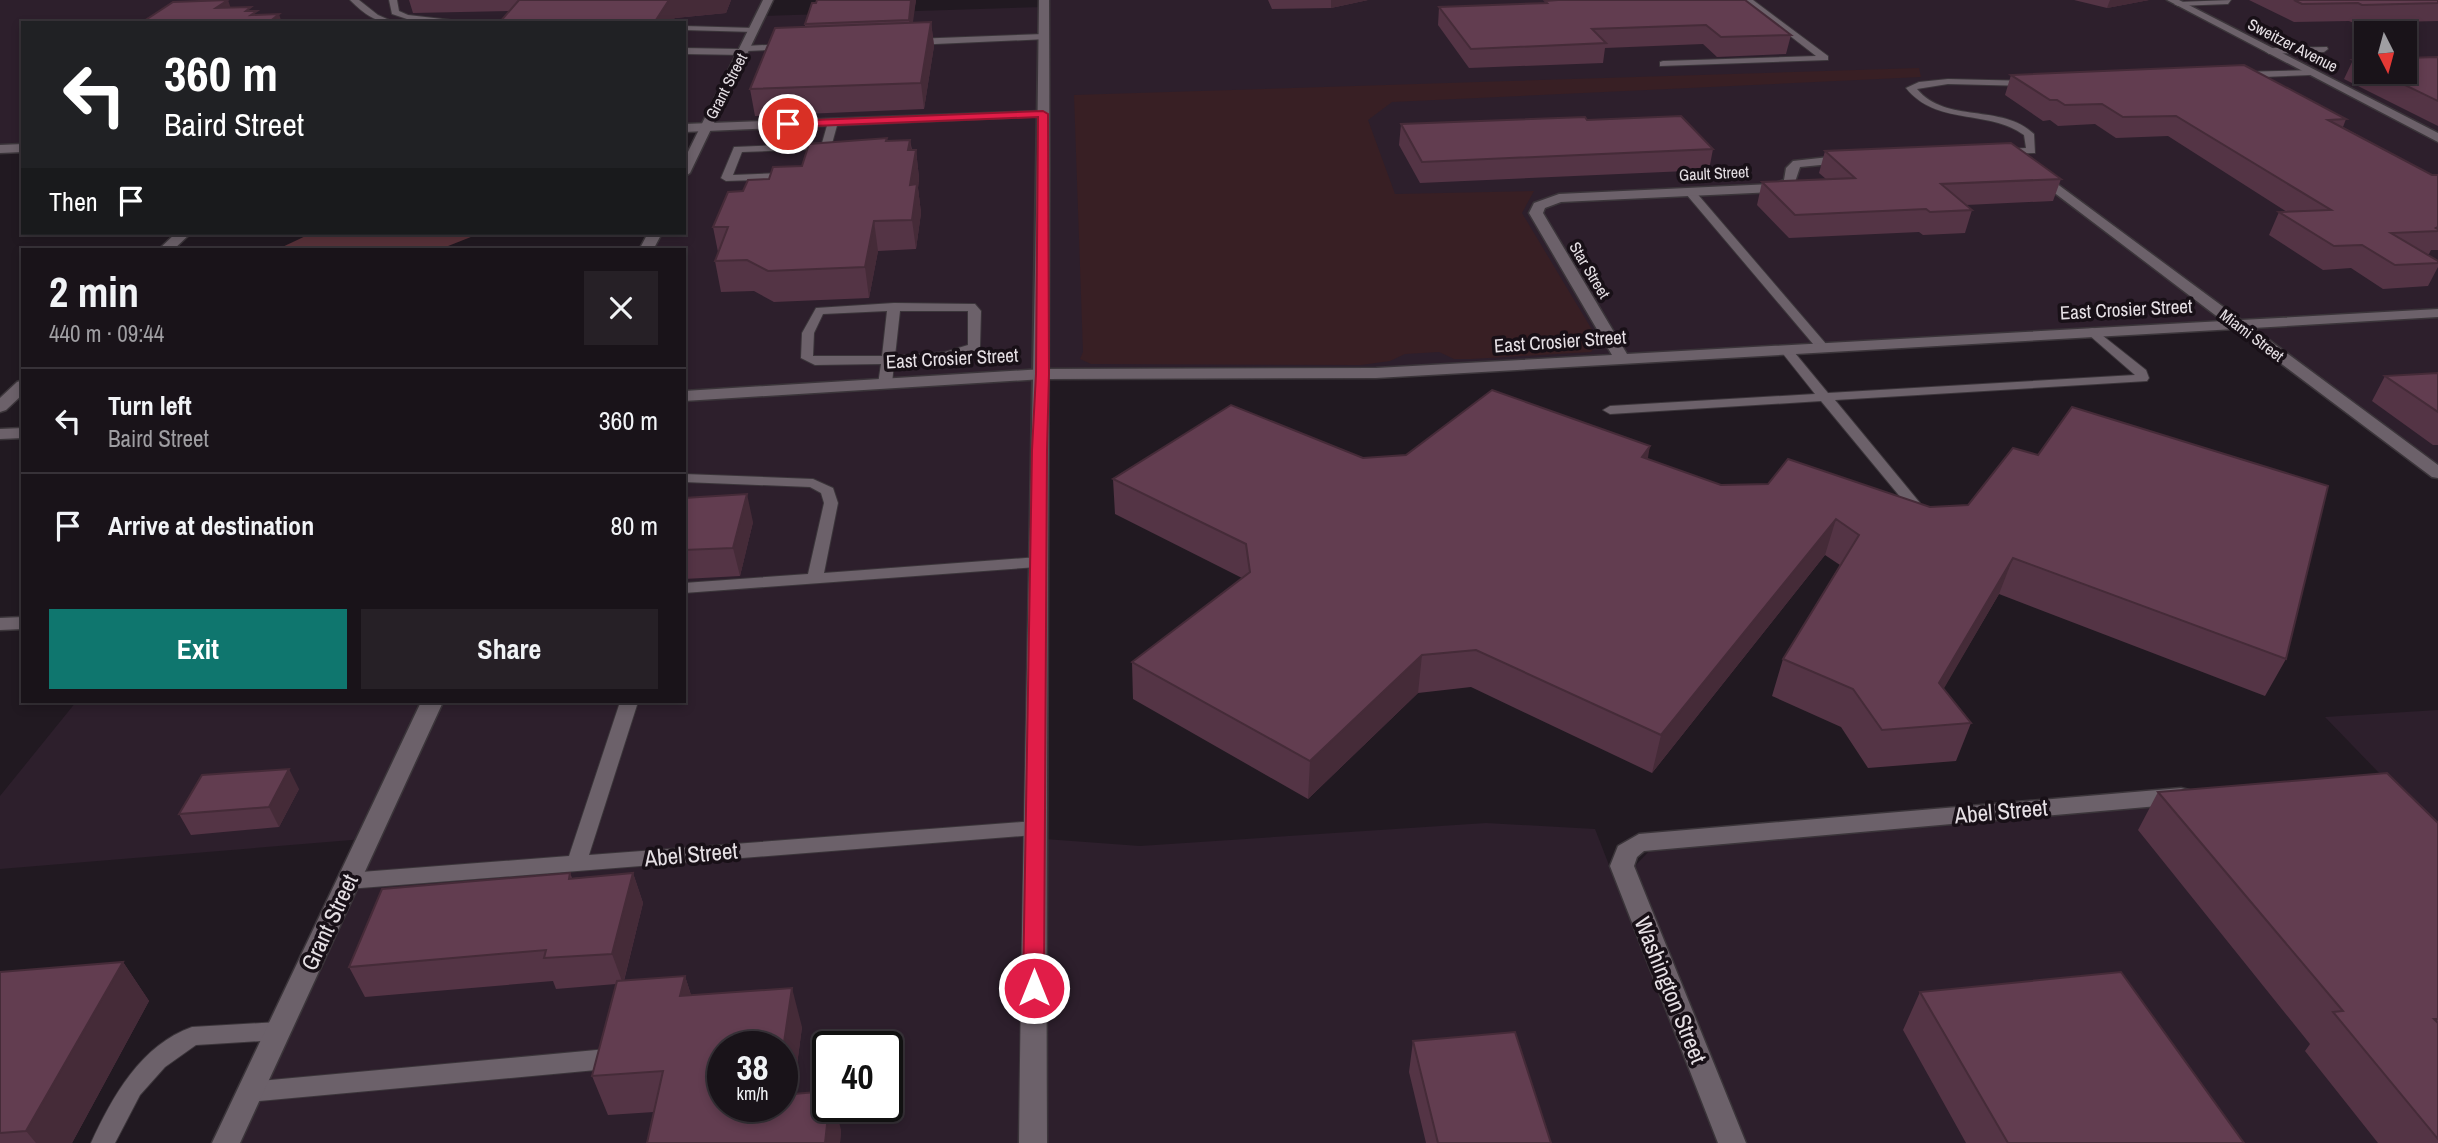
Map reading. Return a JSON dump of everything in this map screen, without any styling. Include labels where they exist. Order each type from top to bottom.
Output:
[{"type":"street","name":"Grant Street","points":[[686,169],[768,0]]},
{"type":"street","points":[[1033,1143],[1034,828],[1043,374],[1044,0]]},
{"type":"street","name":"Sweitzer Avenue","points":[[2175,2],[2438,138]]},
{"type":"street","points":[[686,128],[1043,114]]},
{"type":"street","points":[[0,149],[21,148]]},
{"type":"street","name":"Miami Street","points":[[2001,152],[2438,473]]},
{"type":"street","name":"Gault Street","points":[[1544,203],[1559,198],[1783,186],[1790,182],[1792,168],[1797,164],[1861,159]]},
{"type":"street","name":"Star Street","points":[[1544,203],[1535,213],[1621,357]]},
{"type":"street","points":[[166,248],[182,235]]},
{"type":"street","name":"East Crosier Street","points":[[686,396],[1043,374],[1376,373],[1621,357],[2438,313]]},
{"type":"street","points":[[0,407],[21,387]]},
{"type":"street","points":[[0,434],[21,433]]},
{"type":"street","points":[[0,624],[21,623]]},
{"type":"street","name":"Grant Street","points":[[226,1143],[432,703]]},
{"type":"street","name":"Abel Street","points":[[1639,843],[2202,794]]},
{"type":"street","name":"Washington Street","points":[[1639,843],[1626,852],[1622,866],[1732,1143]]},
{"type":"lane","points":[[354,0],[375,17],[386,21]]},
{"type":"lane","points":[[393,0],[395,12],[407,18],[428,21]]},
{"type":"lane","points":[[1663,64],[1825,58],[1748,0]]},
{"type":"lane","points":[[2175,2],[2228,2]]},
{"type":"lane","points":[[686,28],[754,30]]},
{"type":"lane","points":[[908,42],[1044,37]]},
{"type":"lane","points":[[686,51],[799,47]]},
{"type":"lane","points":[[2269,51],[2324,49]]},
{"type":"lane","points":[[2224,75],[2311,72]]},
{"type":"lane","points":[[2001,152],[2031,151],[2029,134],[2012,122],[1975,117],[1935,106],[1915,95],[1911,88],[1919,83],[1941,82],[2045,83]]},
{"type":"lane","points":[[827,145],[738,149],[726,178],[784,176],[809,164],[824,156],[827,145],[833,122]]},
{"type":"lane","points":[[1690,192],[1823,348]]},
{"type":"lane","points":[[885,384],[894,307]]},
{"type":"lane","points":[[894,307],[971,307],[975,311],[974,347],[967,353],[953,355],[815,361],[807,358],[805,352],[814,316],[820,311],[894,307]]},
{"type":"lane","points":[[1610,410],[2141,377],[2141,373],[2093,332]]},
{"type":"lane","points":[[1786,350],[1915,506],[1890,498]]},
{"type":"lane","points":[[686,478],[813,483],[828,491],[831,503],[815,578]]},
{"type":"lane","points":[[686,588],[1038,562]]},
{"type":"lane","points":[[577,863],[629,703]]},
{"type":"lane","name":"Abel Street","points":[[348,881],[1034,828]]},
{"type":"lane","points":[[103,1143],[132,1088],[157,1059],[192,1036],[278,1031]]},
{"type":"lane","points":[[249,1092],[607,1059]]},
{"type":"shaded area","points":[[0,0],[768,0],[762,16],[1043,7],[1044,0],[2438,0],[2438,473],[2237,324],[1376,373],[1162,373],[686,396],[686,248],[647,248],[654,235],[686,235],[686,168],[704,128],[686,128],[686,21],[21,21],[21,148],[0,149]]},
{"type":"shaded area","points":[[1919,68],[1921,77],[1392,102],[1368,120],[1395,194],[1534,191],[1522,213],[1599,343],[1591,352],[1454,359],[1439,352],[1405,354],[1390,361],[1361,365],[1091,364],[1080,359],[1083,352],[1074,95]]},
{"type":"shaded area","points":[[308,235],[476,235],[443,248],[280,248]]},
{"type":"shaded area","points":[[1036,378],[1033,1143],[235,1143],[438,703],[686,703],[686,399]]},
{"type":"shaded area","points":[[75,703],[429,703],[364,839],[0,869],[0,796]]},
{"type":"shaded area","points":[[2438,710],[2438,834],[2325,717]]},
{"type":"shaded area","points":[[2382,788],[2438,1143],[1745,1143],[1634,867],[1653,847]]},
{"type":"shaded area","points":[[1486,823],[1595,829],[1717,1143],[1038,1143],[1045,839],[1140,846]]},
{"type":"building","points":[[228,0],[216,8],[251,7],[246,11],[257,11],[251,15],[279,14],[270,21],[144,21],[173,2]]},
{"type":"building","points":[[519,0],[669,0],[655,21],[501,21]]},
{"type":"building","points":[[817,0],[911,0],[909,20],[805,24],[812,3]]},
{"type":"building","points":[[1745,0],[1791,35],[1721,37],[1706,25],[1592,29],[1606,43],[1471,49],[1439,7],[1547,3],[1545,1]]},
{"type":"building","points":[[2294,0],[2438,0],[2438,3],[2302,4]]},
{"type":"building","points":[[931,22],[921,83],[750,89],[775,28]]},
{"type":"building","points":[[2438,57],[2438,101],[2403,84],[2417,84],[2417,58]]},
{"type":"building","points":[[2244,65],[2346,119],[2328,120],[2432,175],[2438,175],[2438,231],[2391,233],[2438,263],[2395,265],[2362,245],[2334,246],[2279,212],[2331,210],[2176,116],[2123,117],[2102,104],[2065,105],[2057,100],[2050,100],[2011,75]]},
{"type":"building","points":[[1681,116],[1713,149],[1422,162],[1401,124],[1585,117],[1587,120]]},
{"type":"building","points":[[887,138],[886,141],[910,140],[908,150],[916,150],[910,185],[917,184],[912,220],[874,221],[865,267],[768,271],[747,260],[715,261],[728,227],[713,227],[728,192],[743,191],[748,180],[769,179],[773,167],[802,166],[809,144]]},
{"type":"building","points":[[2011,143],[2061,179],[1941,184],[1972,210],[1930,212],[1926,209],[1795,215],[1762,182],[1855,178],[1825,151]]},
{"type":"building","points":[[2438,373],[2438,412],[2385,376]]},
{"type":"building","points":[[1492,390],[1650,446],[1642,457],[1721,485],[1768,484],[1788,459],[1930,507],[1968,505],[2013,448],[2038,455],[2072,407],[2328,486],[2286,659],[2013,558],[1939,683],[1971,723],[1882,730],[1853,689],[1783,659],[1859,535],[1836,519],[1661,735],[1476,650],[1422,655],[1310,761],[1132,662],[1250,572],[1246,544],[1113,479],[1231,405],[1363,458],[1406,455]]},
{"type":"building","points":[[747,494],[733,548],[686,550],[686,498]]},
{"type":"building","points":[[289,769],[269,807],[179,814],[202,775]]},
{"type":"building","points":[[2387,773],[2438,823],[2438,1019],[2434,1019],[2438,1023],[2438,1139],[2333,1012],[2343,1011],[2158,792]]},
{"type":"building","points":[[570,873],[569,879],[633,873],[612,954],[544,958],[546,950],[349,967],[382,889]]},
{"type":"building","points":[[123,962],[26,1131],[0,1133],[0,972]]},
{"type":"building","points":[[2121,972],[2244,1143],[2008,1143],[1920,992]]},
{"type":"building","points":[[685,976],[680,996],[792,988],[786,1031],[707,1031],[707,1122],[798,1122],[798,1094],[812,1092],[812,1122],[827,1122],[825,1143],[647,1143],[663,1071],[592,1076],[617,981]]},
{"type":"building","points":[[1515,1032],[1551,1143],[1438,1143],[1413,1041]]},
{"type":"route","points":[[788,124],[1043,114],[1043,374],[1034,828],[1034,988]]}]
